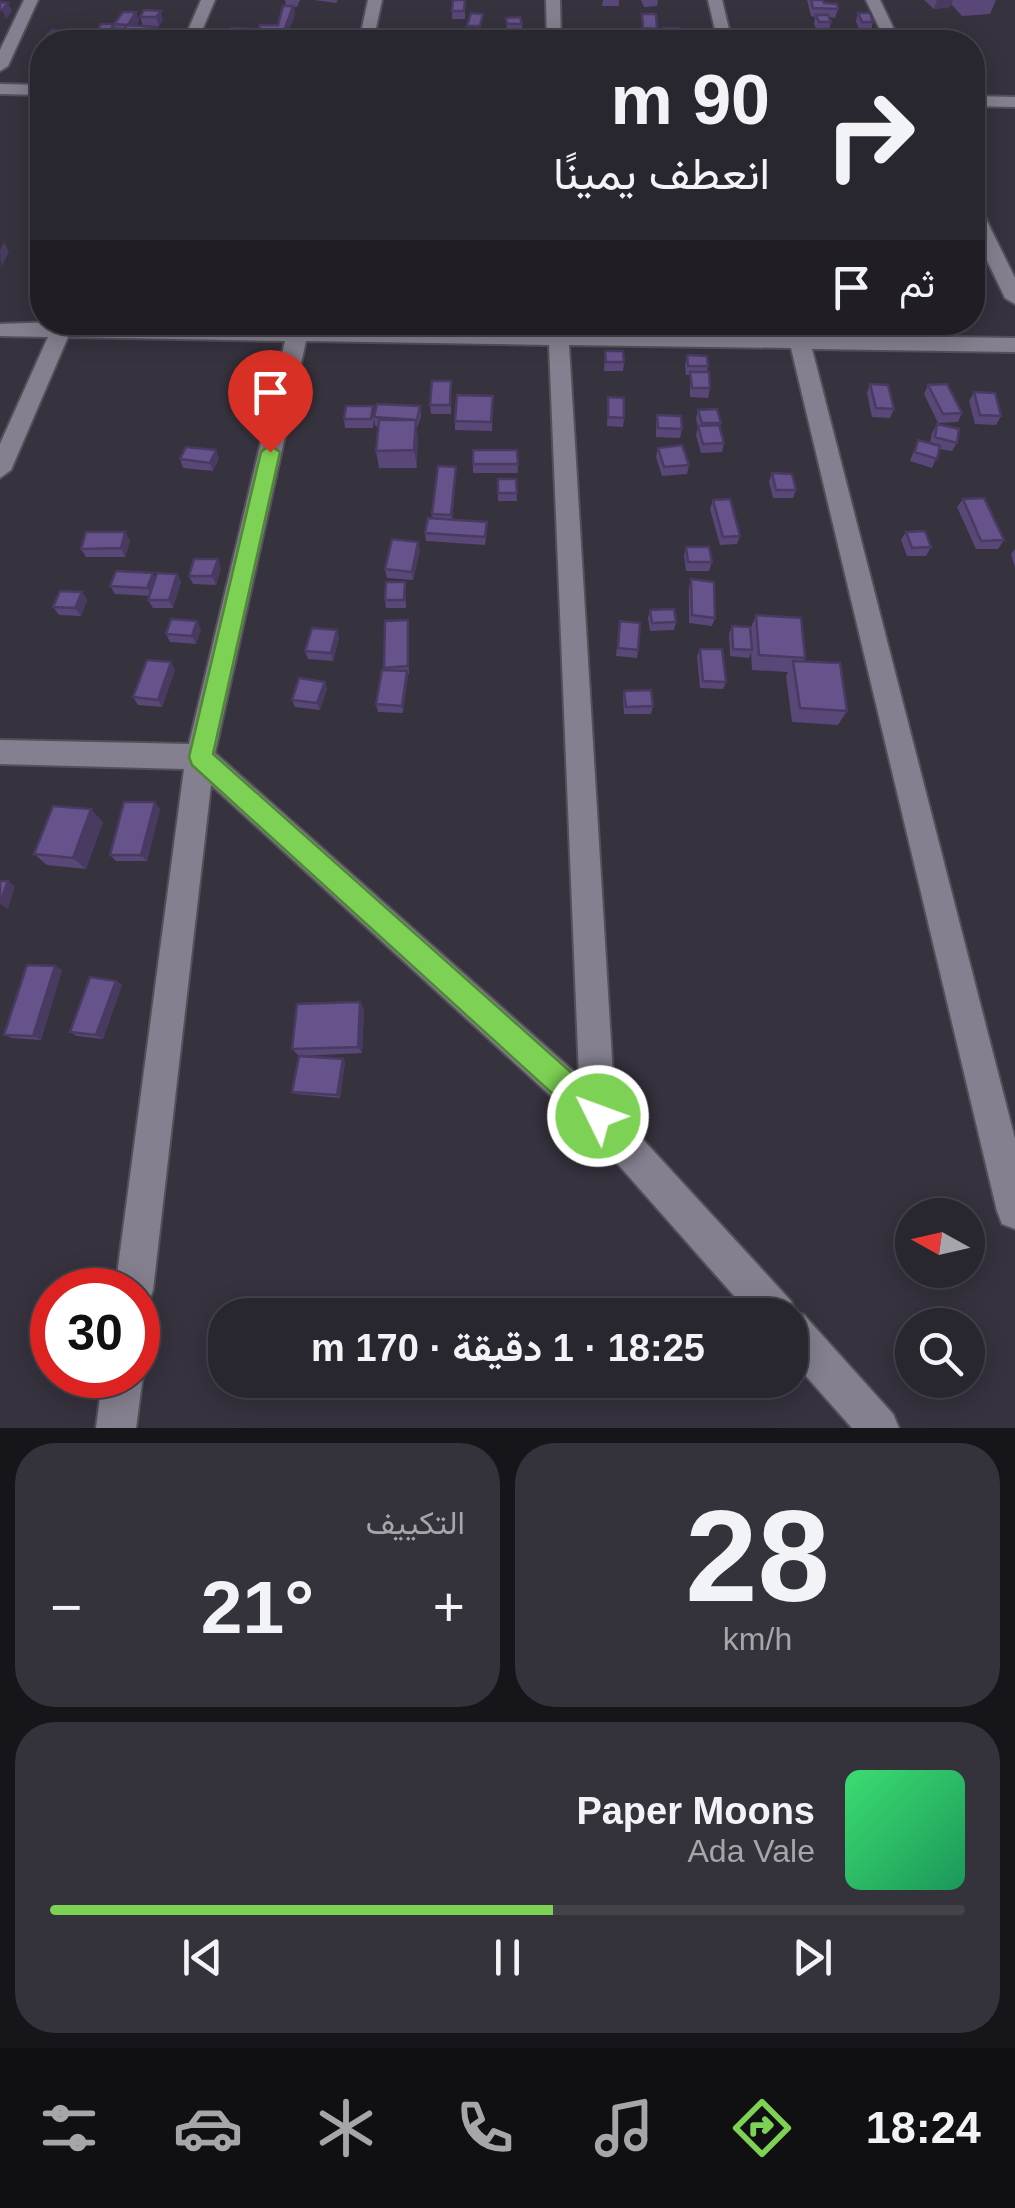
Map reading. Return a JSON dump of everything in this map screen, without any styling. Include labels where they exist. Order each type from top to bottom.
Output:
[{"type":"street","points":[[0,66],[30,0]]},
{"type":"street","points":[[195,30],[208,0]]},
{"type":"street","points":[[369,30],[375,0]]},
{"type":"street","points":[[553,0],[554,30]]},
{"type":"street","points":[[715,0],[723,30]]},
{"type":"street","points":[[873,0],[888,30]]},
{"type":"street","points":[[0,89],[30,90]]},
{"type":"street","points":[[985,102],[1015,102]]},
{"type":"street","points":[[985,235],[1015,298]]},
{"type":"street","points":[[0,330],[30,329]]},
{"type":"street","points":[[0,470],[59,335]]},
{"type":"street","points":[[137,1268],[200,757],[297,335]]},
{"type":"street","points":[[558,335],[598,1116]]},
{"type":"street","points":[[798,335],[1015,1210]]},
{"type":"street","points":[[847,335],[1015,345]]},
{"type":"street","points":[[0,752],[200,757],[598,1116],[763,1298]]},
{"type":"street","points":[[808,1349],[879,1428]]},
{"type":"street","points":[[116,1428],[120,1398]]},
{"type":"building","points":[[453,0],[465,0],[464,11],[452,11]]},
{"type":"building","points":[[811,0],[837,4],[838,9],[813,8]]},
{"type":"building","points":[[283,6],[293,6],[284,30],[259,30],[260,25],[278,25]]},
{"type":"building","points":[[144,10],[161,11],[156,17],[140,17]]},
{"type":"building","points":[[123,12],[136,12],[128,25],[114,24]]},
{"type":"building","points":[[471,13],[483,14],[480,26],[467,26]]},
{"type":"building","points":[[858,13],[870,13],[873,22],[862,22]]},
{"type":"building","points":[[642,14],[656,14],[657,29],[643,28]]},
{"type":"building","points":[[816,15],[828,15],[831,22],[819,22]]},
{"type":"building","points":[[520,17],[522,24],[507,24],[506,18]]},
{"type":"building","points":[[101,24],[114,24],[110,30],[98,30]]},
{"type":"building","points":[[127,25],[157,27],[155,30],[123,30]]},
{"type":"building","points":[[605,351],[623,351],[624,362],[606,362]]},
{"type":"building","points":[[687,355],[707,356],[708,366],[688,366]]},
{"type":"building","points":[[690,372],[709,372],[710,388],[692,388]]},
{"type":"building","points":[[432,381],[451,381],[450,405],[430,405]]},
{"type":"building","points":[[870,384],[888,385],[894,409],[876,408]]},
{"type":"building","points":[[947,384],[962,413],[943,414],[928,385]]},
{"type":"building","points":[[974,392],[995,393],[1001,416],[980,415]]},
{"type":"building","points":[[457,395],[493,396],[491,422],[455,421]]},
{"type":"building","points":[[608,397],[624,398],[624,418],[608,417]]},
{"type":"building","points":[[377,404],[420,406],[417,420],[374,417]]},
{"type":"building","points":[[346,406],[373,406],[371,419],[344,419]]},
{"type":"building","points":[[717,409],[721,423],[702,423],[698,410]]},
{"type":"building","points":[[657,415],[681,416],[682,429],[658,428]]},
{"type":"building","points":[[379,420],[416,420],[414,450],[376,451]]},
{"type":"building","points":[[937,424],[959,429],[957,443],[935,437]]},
{"type":"building","points":[[719,425],[724,443],[703,444],[698,426]]},
{"type":"building","points":[[918,440],[940,446],[937,459],[915,452]]},
{"type":"building","points":[[682,445],[689,465],[664,467],[658,448]]},
{"type":"building","points":[[186,447],[216,450],[210,463],[180,459]]},
{"type":"building","points":[[473,450],[517,450],[518,464],[473,464]]},
{"type":"building","points":[[438,466],[456,467],[451,515],[432,514]]},
{"type":"building","points":[[772,473],[792,474],[796,490],[776,490]]},
{"type":"building","points":[[498,479],[516,479],[517,493],[498,493]]},
{"type":"building","points":[[984,498],[1004,540],[981,541],[963,499]]},
{"type":"building","points":[[730,499],[740,536],[723,537],[713,500]]},
{"type":"building","points":[[428,518],[487,522],[485,537],[425,533]]},
{"type":"building","points":[[925,531],[931,547],[912,548],[906,532]]},
{"type":"building","points":[[86,532],[125,532],[121,548],[81,549]]},
{"type":"building","points":[[392,539],[418,542],[412,572],[385,569]]},
{"type":"building","points":[[686,547],[709,547],[712,562],[688,562]]},
{"type":"building","points":[[194,559],[218,559],[212,576],[189,576]]},
{"type":"building","points":[[116,571],[153,573],[147,588],[110,586]]},
{"type":"building","points":[[157,573],[177,574],[169,600],[148,600]]},
{"type":"building","points":[[691,579],[714,582],[715,618],[692,615]]},
{"type":"building","points":[[386,582],[405,582],[404,600],[385,600]]},
{"type":"building","points":[[60,591],[82,592],[75,608],[53,607]]},
{"type":"building","points":[[674,609],[676,622],[652,623],[650,610]]},
{"type":"building","points":[[756,615],[801,618],[805,658],[759,655]]},
{"type":"building","points":[[171,619],[197,621],[192,636],[166,634]]},
{"type":"building","points":[[408,620],[408,666],[384,668],[385,621]]},
{"type":"building","points":[[620,621],[640,623],[638,650],[618,648]]},
{"type":"building","points":[[732,626],[750,627],[752,650],[733,649]]},
{"type":"building","points":[[312,628],[337,630],[331,653],[305,651]]},
{"type":"building","points":[[700,649],[722,649],[726,682],[703,681]]},
{"type":"building","points":[[147,660],[171,662],[158,700],[133,697]]},
{"type":"building","points":[[793,661],[840,663],[847,711],[800,708]]},
{"type":"building","points":[[382,670],[407,671],[402,706],[376,704]]},
{"type":"building","points":[[299,678],[325,682],[317,703],[292,700]]},
{"type":"building","points":[[651,690],[653,706],[626,707],[624,691]]},
{"type":"building","points":[[124,802],[155,802],[141,855],[110,855]]},
{"type":"building","points":[[53,806],[91,809],[73,858],[34,854]]},
{"type":"building","points":[[0,881],[8,881],[0,903]]},
{"type":"building","points":[[27,965],[55,966],[33,1036],[4,1035]]},
{"type":"building","points":[[90,977],[116,981],[96,1035],[70,1032]]},
{"type":"building","points":[[360,1002],[358,1047],[292,1049],[297,1004]]},
{"type":"building","points":[[299,1056],[343,1059],[337,1095],[292,1092]]},
{"type":"route","points":[[270,452],[200,757],[598,1116]]}]
